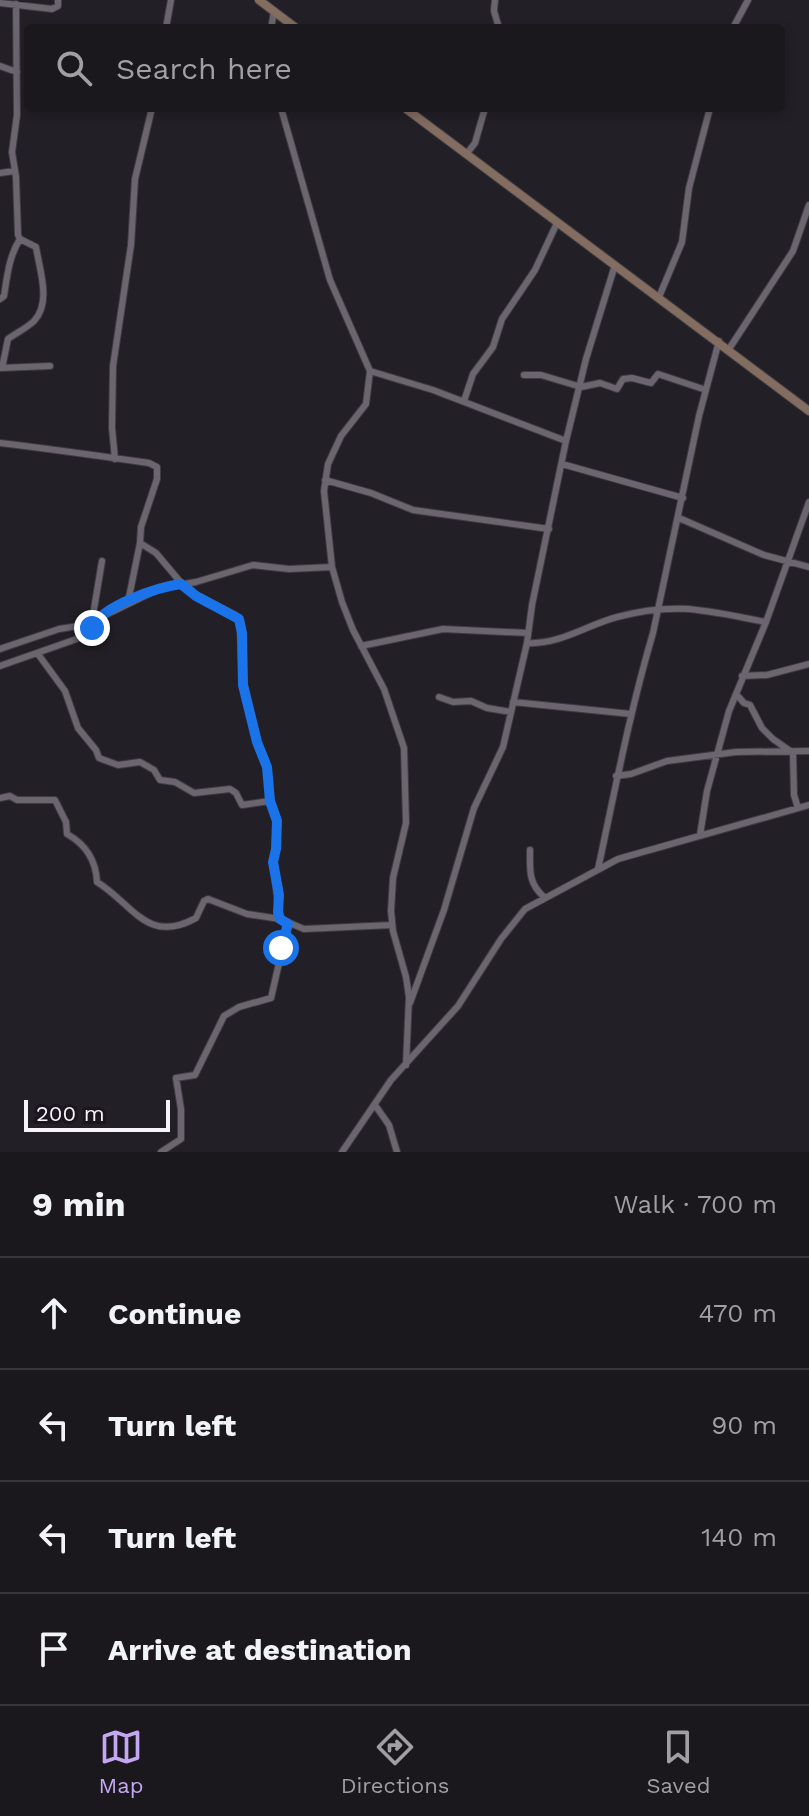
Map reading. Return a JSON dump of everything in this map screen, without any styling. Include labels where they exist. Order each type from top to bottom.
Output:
[{"type":"main road","points":[[259,0],[290,24]]},
{"type":"main road","points":[[411,112],[809,411]]},
{"type":"street","points":[[0,3],[52,9],[58,6],[58,0]]},
{"type":"street","points":[[167,24],[171,0]]},
{"type":"street","points":[[495,0],[494,15],[497,24]]},
{"type":"street","points":[[735,24],[748,0]]},
{"type":"street","points":[[16,4],[17,120],[12,152],[18,235],[36,247],[42,269],[42,303],[32,323],[8,339],[1,368],[50,366]]},
{"type":"street","points":[[272,24],[274,12]]},
{"type":"street","points":[[0,66],[17,72]]},
{"type":"street","points":[[115,459],[113,366],[131,245],[135,174],[151,112]]},
{"type":"street","points":[[282,112],[330,280],[370,371],[366,404],[341,436],[328,464],[324,491],[332,567],[347,616],[382,684],[404,748],[406,823],[393,878],[392,925],[406,977],[409,1004],[406,1065]]},
{"type":"street","points":[[468,152],[475,143],[484,112]]},
{"type":"street","points":[[659,297],[682,242],[689,188],[709,112]]},
{"type":"street","points":[[0,173],[14,171]]},
{"type":"street","points":[[729,349],[793,251],[809,205]]},
{"type":"street","points":[[464,401],[473,374],[493,347],[502,319],[535,270],[557,223]]},
{"type":"street","points":[[0,299],[4,296],[14,249],[20,239]]},
{"type":"street","points":[[409,1004],[444,910],[474,808],[503,747],[527,643],[566,441],[615,265]]},
{"type":"street","points":[[598,869],[616,776],[719,341]]},
{"type":"street","points":[[370,371],[464,401],[566,441]]},
{"type":"street","points":[[524,375],[541,375],[581,387],[600,383],[617,389],[623,379],[651,383],[658,374],[706,390]]},
{"type":"street","points":[[0,443],[58,449],[149,463],[157,467],[159,472],[143,517],[128,602]]},
{"type":"street","points":[[562,464],[683,498]]},
{"type":"street","points":[[325,480],[371,493],[413,510],[549,529]]},
{"type":"street","points":[[700,835],[716,755],[736,693],[766,622],[809,502]]},
{"type":"street","points":[[679,518],[764,555],[809,567]]},
{"type":"street","points":[[140,543],[156,553],[181,584],[196,596],[239,619],[243,685],[257,742],[267,767],[270,801],[277,821],[273,862],[280,919]]},
{"type":"street","points":[[0,666],[88,635],[94,620],[102,561]]},
{"type":"street","points":[[0,649],[94,620],[161,588],[253,565],[289,569],[332,567]]},
{"type":"street","points":[[527,643],[554,641],[614,618],[658,608],[698,609],[766,622]]},
{"type":"street","points":[[361,646],[443,629],[528,633]]},
{"type":"street","points":[[38,654],[65,691],[78,728],[101,760],[121,765],[140,762],[154,770],[160,780],[175,782],[194,793],[230,789],[242,805],[270,801]]},
{"type":"street","points":[[742,676],[767,675],[809,664]]},
{"type":"street","points":[[736,693],[750,705],[759,723],[773,739],[793,753]]},
{"type":"street","points":[[439,697],[453,702],[471,701],[487,708],[511,712]]},
{"type":"street","points":[[513,702],[631,714]]},
{"type":"street","points":[[616,776],[667,761],[759,751],[809,751]]},
{"type":"street","points":[[793,753],[794,795],[798,808]]},
{"type":"street","points":[[0,798],[55,800],[66,822],[67,834],[77,839],[91,856],[97,882],[140,919],[163,928],[196,918],[202,904],[208,899],[247,914],[280,919],[304,929],[392,925]]},
{"type":"street","points":[[342,1152],[391,1080],[458,1006],[525,909],[618,859],[809,805]]},
{"type":"street","points":[[530,850],[530,879],[544,897]]},
{"type":"street","points":[[161,1152],[181,1139],[176,1078],[195,1075],[224,1016],[247,1004],[271,998],[288,924]]},
{"type":"street","points":[[375,1105],[389,1125],[397,1152]]},
{"type":"route","points":[[92,628],[96,619],[148,592],[181,584],[196,596],[239,619],[243,685],[257,742],[267,767],[270,801],[277,821],[273,869],[279,895],[278,912],[280,919],[288,924],[281,948]]}]
